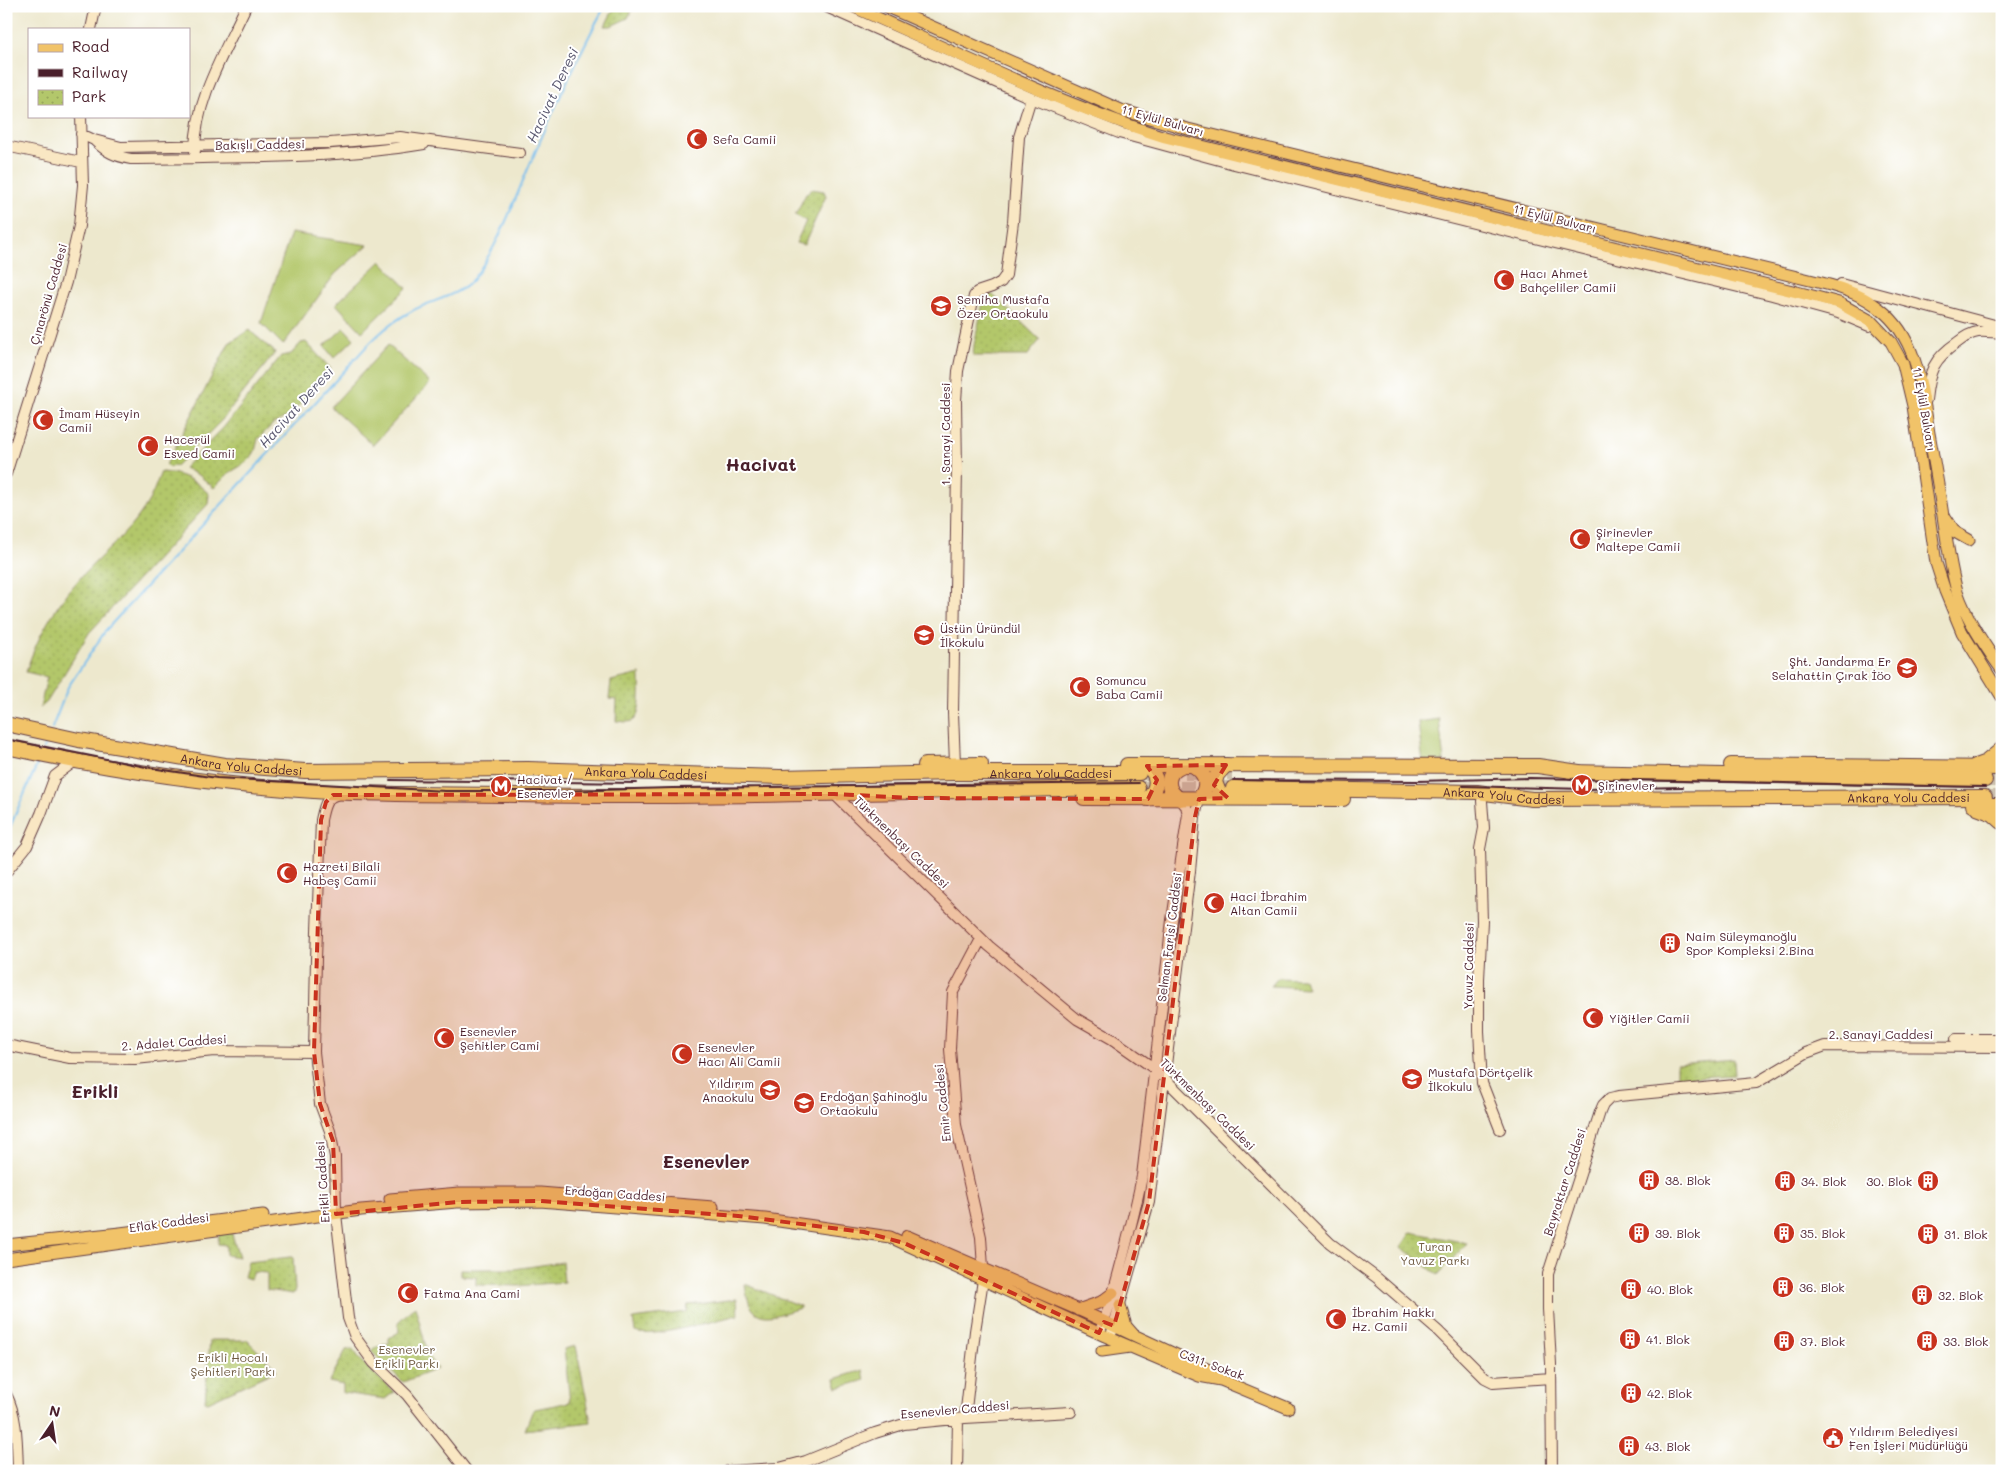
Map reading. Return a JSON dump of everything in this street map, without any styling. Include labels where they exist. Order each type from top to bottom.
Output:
[{"type":"highway","name":"Ankara Yolu Caddesi","points":[[12,726],[79,740],[224,765],[266,769],[327,771],[528,769],[818,777],[1143,769],[1188,766],[1400,774],[1584,772],[1995,773]]},
{"type":"highway","name":"Ankara Yolu Caddesi","points":[[10,748],[193,780],[348,792],[611,797],[851,794],[911,798],[1143,794],[1180,799]]},
{"type":"highway","points":[[1969,768],[1986,762],[2002,749]]},
{"type":"highway","points":[[726,774],[954,764],[1143,769],[1155,775],[1156,780],[1155,789],[1143,794]]},
{"type":"highway","points":[[1584,772],[1615,767],[1741,765],[1969,768],[1995,773]]},
{"type":"highway","points":[[1199,799],[1206,787],[1202,772],[1188,766],[1170,774],[1169,786],[1174,795],[1180,799],[1199,799],[1230,793]]},
{"type":"highway","points":[[1229,769],[1217,775],[1215,782],[1219,792],[1482,801],[1532,799]]},
{"type":"highway","name":"Ankara Yolu Caddesi","points":[[1230,793],[1477,792],[1532,799],[1985,797]]},
{"type":"highway","points":[[1620,798],[1641,802],[2002,804]]},
{"type":"highway","points":[[1969,805],[1998,801],[2002,798]]},
{"type":"highway","points":[[1969,805],[1993,814],[2002,822]]},
{"type":"main road","points":[[91,28],[96,6]]},
{"type":"main road","points":[[195,157],[200,111],[214,74],[246,6]]},
{"type":"main road","points":[[824,6],[1085,121],[1153,143],[1772,295],[1838,313],[1884,332]]},
{"type":"main road","name":"11 Eylül Bulvarı","points":[[851,6],[1088,110],[1166,137],[1813,296],[1839,303],[1857,312],[1884,332],[1903,364],[1908,379],[1936,563],[1962,632],[2002,697]]},
{"type":"main road","name":"11 Eylül Bulvarı","points":[[885,6],[1121,110],[1188,129],[1822,283],[1858,295],[1881,309],[1892,320],[1903,335],[1914,357],[1925,409],[1950,564],[1960,597],[1982,641],[2002,670]]},
{"type":"main road","name":"1. Sanayi Caddesi","points":[[954,764],[957,384],[974,296],[977,292],[1001,282],[1006,275],[1013,222],[1018,137],[1031,98]]},
{"type":"main road","name":"Çınarönü Caddesi","points":[[6,474],[70,264],[82,210],[81,118]]},
{"type":"main road","name":"Bakışlı Caddesi","points":[[80,134],[121,147],[330,143],[400,138],[520,153]]},
{"type":"main road","name":"Bakışlı Caddesi","points":[[94,140],[105,151],[131,158],[339,155],[432,143]]},
{"type":"main road","points":[[6,146],[81,162]]},
{"type":"main road","points":[[1822,283],[1843,284],[2002,327]]},
{"type":"main road","points":[[1925,409],[1929,374],[1934,363],[1944,351],[1978,332],[2002,333]]},
{"type":"main road","points":[[1942,508],[1949,525],[1960,537],[1969,540],[1954,551],[1950,564]]},
{"type":"main road","points":[[6,872],[27,846],[55,776],[70,760]]},
{"type":"main road","points":[[295,789],[313,796],[317,800],[321,820]]},
{"type":"main road","points":[[321,820],[326,802],[330,797],[348,792]]},
{"type":"main road","name":"Türkmenbaşı Caddesi","points":[[834,794],[945,901],[981,939],[1013,968],[1077,1019],[1131,1052],[1165,1077],[1330,1243],[1412,1308],[1485,1378],[1493,1382],[1551,1378]]},
{"type":"main road","name":"Selman Farisi Caddesi","points":[[1109,1324],[1113,1293],[1137,1201],[1155,1069],[1172,920],[1188,814],[1186,806],[1180,799]]},
{"type":"main road","name":"Selman Farisi Caddesi","points":[[1109,1324],[1120,1304],[1149,1202],[1190,871],[1194,818],[1199,799]]},
{"type":"main road","name":"Yavuz Caddesi","points":[[1482,801],[1484,828],[1480,849],[1482,921],[1479,979],[1480,1057],[1482,1083],[1500,1129]]},
{"type":"main road","name":"Erikli Caddesi","points":[[321,820],[314,1052],[320,1104],[335,1157],[336,1210],[348,1318],[355,1337],[374,1362],[406,1395],[467,1471]]},
{"type":"main road","name":"Emir Caddesi","points":[[957,1471],[961,1419],[983,1274],[980,1237],[956,1125],[950,1049],[953,992],[981,939]]},
{"type":"main road","points":[[1131,1052],[1150,1051],[1155,1047],[1159,1038]]},
{"type":"main road","name":"2. Sanayi Caddesi","points":[[1796,1058],[1802,1048],[1814,1042],[1825,1040],[2002,1039]]},
{"type":"main road","name":"2. Adalet Caddesi","points":[[6,1045],[70,1058],[135,1059],[214,1051],[314,1052]]},
{"type":"main road","name":"2. Sanayi Caddesi","points":[[1796,1058],[1825,1046],[2002,1047]]},
{"type":"main road","name":"Bayraktar Caddesi","points":[[1552,1471],[1548,1274],[1587,1150],[1604,1105],[1610,1098],[1619,1096],[1756,1083],[1796,1058]]},
{"type":"main road","name":"Erdoğan Caddesi","points":[[336,1210],[388,1199],[473,1193],[540,1193],[730,1209],[890,1230],[983,1274]]},
{"type":"main road","name":"Erdoğan Caddesi","points":[[336,1210],[457,1202],[540,1201],[747,1217],[890,1237],[983,1274]]},
{"type":"main road","name":"Eflak Caddesi","points":[[6,1245],[336,1210]]},
{"type":"main road","name":"Eflak Caddesi","points":[[6,1258],[336,1210]]},
{"type":"main road","points":[[983,1274],[1109,1324],[1132,1341]]},
{"type":"main road","name":"C311. Sokak","points":[[983,1274],[1104,1336],[1132,1341],[1199,1376],[1222,1380],[1288,1408]]},
{"type":"main road","points":[[1082,1312],[1113,1293]]},
{"type":"main road","points":[[1120,1304],[1132,1341]]},
{"type":"main road","points":[[1104,1336],[1109,1324]]},
{"type":"main road","points":[[1102,1352],[1132,1341]]},
{"type":"main road","points":[[9,1399],[15,1426],[18,1471]]},
{"type":"main road","name":"Esenevler Caddesi","points":[[728,1471],[779,1468],[806,1461],[895,1427],[961,1419],[1071,1412]]},
{"type":"highlighted area","points":[[1226,765],[1214,785],[1228,798],[1199,799],[1195,817],[1149,1202],[1114,1326],[1104,1322],[1099,1333],[904,1243],[864,1232],[738,1216],[540,1201],[457,1202],[336,1214],[333,1141],[320,1104],[314,1052],[321,820],[326,802],[333,795],[834,794],[911,798],[1148,799],[1157,780],[1147,766]]},
{"type":"green space","points":[[615,6],[634,6],[628,18],[611,26],[605,26]]},
{"type":"green space","points":[[811,189],[824,191],[826,196],[804,245],[796,243],[806,221],[795,215],[806,194]]},
{"type":"green space","points":[[291,233],[368,245],[335,274],[283,345],[261,323]]},
{"type":"green space","points":[[381,261],[407,288],[362,332],[336,304]]},
{"type":"green space","points":[[989,294],[993,295],[1040,340],[1027,356],[973,356],[984,298]]},
{"type":"green space","points":[[344,328],[354,339],[334,358],[324,346]]},
{"type":"green space","points":[[249,330],[275,352],[274,354],[222,420],[176,466],[168,467],[166,465],[229,343]]},
{"type":"green space","points":[[306,342],[331,369],[290,415],[273,424],[258,439],[251,458],[229,473],[214,488],[200,476],[184,468],[224,427],[281,356],[291,354],[301,343]]},
{"type":"green space","points":[[388,345],[430,383],[373,445],[331,407]]},
{"type":"green space","points":[[161,472],[187,478],[198,485],[209,494],[208,504],[89,633],[47,702],[40,708],[47,677],[26,672],[30,659],[48,622],[89,568],[123,535],[138,517],[150,499]]},
{"type":"green space","points":[[640,674],[639,710],[635,719],[626,722],[616,721],[617,700],[609,699],[611,681]]},
{"type":"green space","points":[[1439,719],[1444,761],[1423,763],[1418,722]]},
{"type":"green space","points":[[1278,978],[1304,979],[1307,988],[1271,986]]},
{"type":"green space","points":[[1734,1059],[1735,1075],[1677,1078],[1677,1064]]},
{"type":"green space","points":[[231,1231],[239,1257],[226,1255],[226,1245],[218,1244],[219,1234]]},
{"type":"green space","name":"Turan Yavuz Parkı","points":[[1411,1232],[1467,1243],[1438,1275],[1401,1247]]},
{"type":"green space","points":[[293,1257],[295,1290],[293,1294],[267,1290],[267,1273],[253,1272],[250,1279],[244,1277],[248,1262]]},
{"type":"green space","points":[[562,1262],[564,1282],[518,1286],[476,1285],[476,1277],[460,1276],[460,1269],[514,1269]]},
{"type":"green space","points":[[745,1284],[800,1306],[800,1308],[770,1316],[762,1316],[751,1307],[747,1298]]},
{"type":"green space","points":[[737,1299],[738,1315],[670,1331],[656,1333],[635,1332],[633,1319],[687,1312],[688,1305]]},
{"type":"green space","name":"Esenevler Erikli Parkı","points":[[415,1306],[429,1358],[437,1369],[403,1382],[371,1351],[374,1348],[389,1343],[389,1338],[399,1332],[398,1322]]},
{"type":"green space","name":"Erikli Hocalı Şehitleri Parkı","points":[[210,1340],[247,1340],[277,1370],[208,1402],[205,1401]]},
{"type":"green space","points":[[576,1346],[591,1422],[525,1430],[535,1409],[570,1402],[564,1349]]},
{"type":"green space","points":[[353,1349],[362,1362],[394,1392],[385,1399],[343,1393],[343,1385],[329,1382],[346,1350]]},
{"type":"green space","points":[[863,1370],[865,1380],[838,1388],[835,1379]]},
{"type":"waterway","name":"Hacivat Deresi","points":[[52,728],[68,687],[106,630],[362,351],[385,329],[402,317],[419,307],[460,290],[473,279],[498,238],[566,84],[605,6]]},
{"type":"waterway","name":"Hacivat Deresi","points":[[44,749],[47,739]]},
{"type":"waterway","name":"Hacivat Deresi","points":[[6,836],[39,760]]},
{"type":"tunnel","points":[[1143,773],[1232,773]]},
{"type":"tunnel","points":[[1985,780],[2002,780]]},
{"type":"tunnel","points":[[1138,788],[1233,788]]},
{"type":"tunnel","points":[[1985,797],[2002,797]]},
{"type":"railway","points":[[6,739],[151,768],[217,778],[445,791],[1139,783]]},
{"type":"railway","points":[[1233,780],[1418,781],[1530,778],[1985,787]]},
{"type":"railway","points":[[390,780],[637,783]]},
{"type":"railway","points":[[1463,786],[1584,789],[1683,787]]},
{"type":"place","name":"Sefa Camii","points":[[697,139]]},
{"type":"place","name":"Hacı Ahmet Bahçeliler Camii","points":[[1504,280]]},
{"type":"place","name":"Semiha Mustafa Özer Ortaokulu","points":[[941,306]]},
{"type":"place","name":"İmam Hüseyin Camii","points":[[43,420]]},
{"type":"place","name":"Hacerül Esved Camii","points":[[148,446]]},
{"type":"place","name":"Şirinevler Maltepe Camii","points":[[1580,539]]},
{"type":"place","name":"Üstün Üründül İlkokulu","points":[[924,635]]},
{"type":"place","name":"Şht. Jandarma Er Selahattin Çırak İöo","points":[[1907,668]]},
{"type":"place","name":"Somuncu Baba Camii","points":[[1080,687]]},
{"type":"place","name":"Şirinevler","points":[[1582,785]]},
{"type":"place","name":"Hacivat / Esenevler","points":[[501,786]]},
{"type":"place","name":"Hazreti Bilali Habeş Camii","points":[[287,873]]},
{"type":"place","name":"Haci İbrahim Altan Camii","points":[[1214,903]]},
{"type":"place","name":"Naim Süleymanoğlu Spor Kompleksi 2.Bina","points":[[1670,943]]},
{"type":"place","name":"Yiğitler Camii","points":[[1593,1018]]},
{"type":"place","name":"Esenevler Şehitler Cami","points":[[444,1038]]},
{"type":"place","name":"Esenevler Hacı Ali Camii","points":[[682,1054]]},
{"type":"place","name":"Mustafa Dörtçelik İlkokulu","points":[[1412,1079]]},
{"type":"place","name":"Yıldırım Anaokulu","points":[[770,1090]]},
{"type":"place","name":"Erdoğan Şahinoğlu Ortaokulu","points":[[804,1103]]},
{"type":"place","name":"38. Blok","points":[[1649,1180]]},
{"type":"place","name":"34. Blok","points":[[1785,1181]]},
{"type":"place","name":"30. Blok","points":[[1928,1181]]},
{"type":"place","name":"39. Blok","points":[[1639,1233]]},
{"type":"place","name":"35. Blok","points":[[1784,1233]]},
{"type":"place","name":"31. Blok","points":[[1928,1234]]},
{"type":"place","name":"36. Blok","points":[[1783,1287]]},
{"type":"place","name":"40. Blok","points":[[1631,1289]]},
{"type":"place","name":"Fatma Ana Cami","points":[[408,1293]]},
{"type":"place","name":"32. Blok","points":[[1922,1295]]},
{"type":"place","name":"İbrahim Hakkı Hz. Camii","points":[[1336,1319]]},
{"type":"place","name":"41. Blok","points":[[1630,1339]]},
{"type":"place","name":"37. Blok","points":[[1784,1341]]},
{"type":"place","name":"33. Blok","points":[[1927,1341]]},
{"type":"place","name":"42. Blok","points":[[1631,1393]]},
{"type":"place","name":"Yıldırım Belediyesi Fen İşleri Müdürlüğü","points":[[1833,1438]]},
{"type":"place","name":"43. Blok","points":[[1629,1446]]},
{"type":"district","name":"Hacivat","points":[[761,464]]},
{"type":"district","name":"Erikli","points":[[95,1091]]},
{"type":"district","name":"Esenevler","points":[[706,1161]]}]
